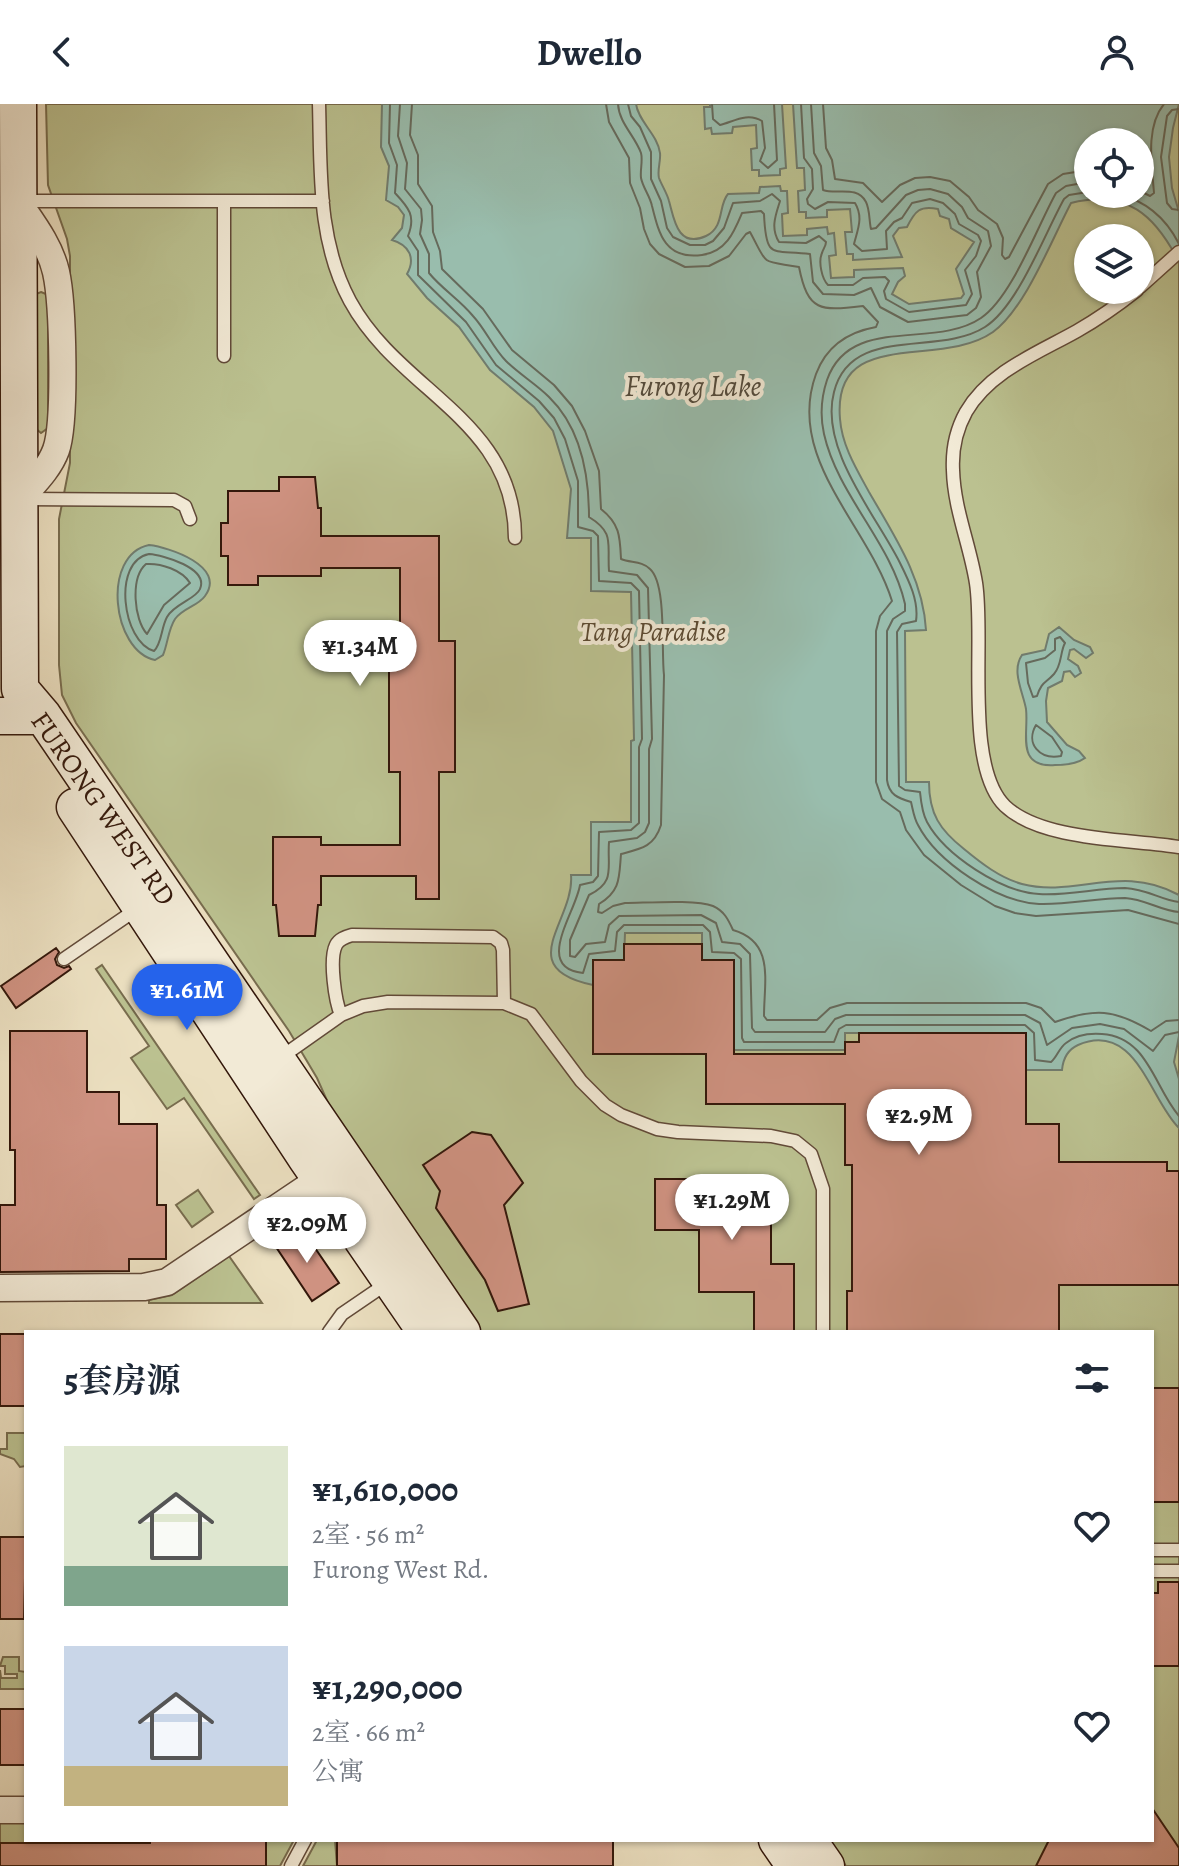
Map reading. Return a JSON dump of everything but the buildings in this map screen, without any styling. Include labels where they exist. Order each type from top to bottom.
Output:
[{"type":"main road","name":"FURONG WEST RD","points":[[18,104],[20,499],[13,704],[277,1060],[461,1330]]},
{"type":"main road","points":[[13,704],[320,1179],[425,1330]]},
{"type":"main road","points":[[778,1842],[795,1866]]},
{"type":"main road","points":[[809,1842],[826,1866]]},
{"type":"street","points":[[0,1288],[144,1287],[167,1282],[320,1179]]},
{"type":"street","points":[[0,1810],[24,1810]]},
{"type":"lane","points":[[319,104],[323,201],[332,258],[350,300],[368,329],[390,355],[467,424],[489,450],[509,490],[515,538]]},
{"type":"lane","points":[[17,201],[323,201]]},
{"type":"lane","points":[[224,201],[224,356]]},
{"type":"lane","points":[[1154,275],[1179,252]]},
{"type":"lane","points":[[1117,304],[1087,326],[1015,365],[983,390],[966,413],[957,435],[953,481],[976,583],[981,740],[985,768],[993,790],[1012,812],[1049,830],[1179,847]]},
{"type":"lane","points":[[20,499],[174,500],[185,506],[190,519]]},
{"type":"lane","points":[[64,959],[141,906]]},
{"type":"lane","points":[[341,1015],[334,991],[334,950],[342,939],[352,935],[493,937],[501,943],[503,950],[504,1003]]},
{"type":"lane","points":[[277,1060],[341,1015],[375,1003],[504,1003],[531,1014],[581,1081],[605,1105],[621,1115],[657,1129],[783,1137],[795,1141],[811,1154],[823,1189],[823,1330]]},
{"type":"lane","points":[[330,1330],[342,1314],[391,1281]]},
{"type":"lane","points":[[1154,1550],[1179,1550]]},
{"type":"lane","points":[[1154,1571],[1179,1571]]},
{"type":"lane","points":[[291,1866],[304,1842]]},
{"type":"green space","name":"Tang Paradise","points":[[46,104],[1179,104],[1179,1866],[846,1866],[829,1842],[1154,1842],[1154,1330],[475,1330],[341,1132],[317,1078],[289,1031],[76,723],[62,695],[59,665],[59,519],[70,463],[70,256],[48,185]]},
{"type":"green space","points":[[41,292],[48,299],[48,428],[41,433],[35,428],[36,294]]},
{"type":"green space","points":[[102,965],[260,1195],[254,1199],[184,1098],[167,1109],[131,1058],[149,1046],[96,969]]},
{"type":"green space","points":[[198,1190],[213,1212],[192,1227],[176,1205]]},
{"type":"green space","points":[[229,1256],[262,1303],[149,1303],[149,1300],[172,1295]]},
{"type":"green space","points":[[7,1433],[24,1433],[24,1466],[20,1467],[14,1459],[0,1454],[0,1449],[7,1449]]},
{"type":"green space","points":[[3,1657],[19,1657],[19,1671],[24,1672],[24,1689],[0,1689],[0,1670],[1,1678],[17,1678],[17,1674],[5,1674],[5,1666],[0,1666]]},
{"type":"green space","points":[[0,1820],[24,1820],[24,1842],[150,1842],[150,1866],[0,1843]]},
{"type":"green space","points":[[266,1842],[293,1842],[280,1866],[266,1866]]},
{"type":"green space","points":[[316,1842],[335,1842],[337,1866],[303,1866]]},
{"type":"water","name":"Furong Lake","points":[[382,104],[636,104],[658,146],[659,178],[675,223],[683,235],[696,239],[712,232],[719,222],[728,194],[759,193],[760,187],[780,186],[781,191],[787,191],[788,213],[782,214],[783,236],[807,235],[807,229],[827,227],[828,234],[834,233],[836,255],[829,256],[831,278],[854,277],[854,270],[903,268],[905,276],[892,294],[909,304],[961,298],[964,294],[956,269],[974,242],[951,228],[949,219],[940,216],[938,209],[927,208],[919,210],[907,227],[899,228],[893,236],[902,257],[853,260],[853,254],[847,254],[845,232],[852,232],[850,209],[827,210],[827,217],[806,218],[806,212],[799,212],[798,191],[805,190],[804,168],[797,168],[793,104],[1179,104],[1169,157],[1172,188],[1179,212],[1179,262],[1160,231],[1133,208],[1154,208],[1154,128],[1074,128],[1074,203],[1071,203],[1027,291],[1005,321],[993,332],[971,343],[871,360],[853,371],[842,390],[840,419],[851,457],[914,575],[924,611],[926,630],[905,631],[906,782],[929,782],[934,812],[948,835],[984,865],[1014,881],[1042,887],[1138,882],[1179,895],[1179,1036],[1174,1062],[1179,1079],[1179,1128],[1128,1053],[1114,1043],[1098,1040],[1071,1049],[1062,1070],[1026,1070],[1026,1033],[845,1033],[845,1050],[734,1050],[702,960],[702,933],[625,933],[624,960],[593,961],[593,985],[569,977],[556,967],[551,955],[553,941],[570,892],[571,875],[591,875],[591,822],[631,822],[631,741],[634,740],[631,592],[591,591],[591,538],[567,538],[571,489],[553,431],[534,407],[490,370],[459,327],[427,298],[407,274],[411,263],[409,253],[403,245],[392,240],[402,228],[404,215],[386,200],[389,166],[381,147]]},
{"type":"water","points":[[710,104],[782,104],[786,168],[780,169],[780,175],[759,176],[759,170],[752,170],[751,149],[757,148],[756,125],[733,127],[732,133],[712,134],[711,128],[705,129],[704,107],[710,107]]},
{"type":"water","points":[[149,545],[192,560],[202,567],[210,585],[202,599],[175,619],[163,655],[155,660],[140,653],[129,640],[118,603],[118,583],[124,566],[134,552]]},
{"type":"water","points":[[1059,627],[1074,640],[1090,647],[1093,653],[1086,658],[1074,649],[1070,650],[1068,659],[1078,666],[1081,673],[1075,677],[1070,671],[1064,672],[1062,681],[1048,688],[1047,722],[1067,745],[1085,758],[1067,764],[1042,764],[1034,761],[1027,747],[1026,709],[1018,668],[1022,655],[1045,650],[1049,634]]}]
